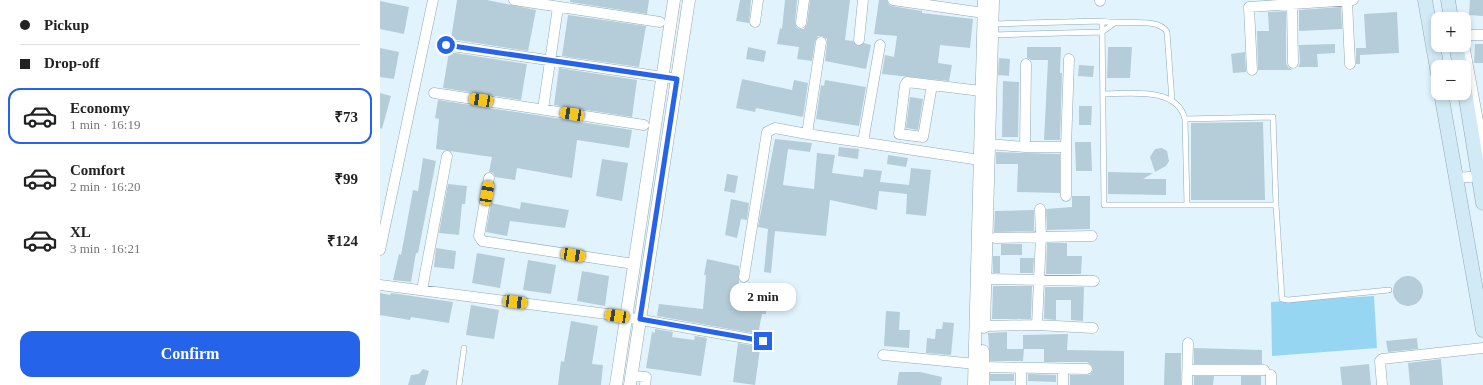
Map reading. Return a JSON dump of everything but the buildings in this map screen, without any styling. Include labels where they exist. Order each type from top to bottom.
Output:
[{"type":"main road","points":[[1425,0],[1436,60]]},
{"type":"main road","points":[[1448,0],[1451,12]]},
{"type":"main road","points":[[1442,100],[1483,330]]},
{"type":"main road","points":[[1467,100],[1481,176],[1483,203]]},
{"type":"street","points":[[380,250],[385,203],[433,0]]},
{"type":"street","points":[[514,0],[660,22]]},
{"type":"street","points":[[616,385],[674,0]]},
{"type":"street","points":[[644,385],[646,377],[631,380],[689,0]]},
{"type":"street","points":[[755,22],[758,0]]},
{"type":"street","points":[[801,23],[804,0]]},
{"type":"street","points":[[859,40],[863,0]]},
{"type":"street","points":[[893,0],[987,27]]},
{"type":"street","points":[[974,385],[980,365],[984,326],[986,279],[989,144],[987,27],[984,0]]},
{"type":"street","points":[[983,385],[980,365],[981,91],[987,27],[993,0]]},
{"type":"street","points":[[1454,0],[1457,12]]},
{"type":"street","points":[[1252,70],[1249,7],[1350,1],[1350,64]]},
{"type":"street","points":[[1292,5],[1293,63]]},
{"type":"street","points":[[542,110],[558,7]]},
{"type":"street","points":[[1471,35],[1483,35]]},
{"type":"street","points":[[807,134],[821,42]]},
{"type":"street","points":[[446,45],[677,79]]},
{"type":"street","points":[[863,142],[880,45]]},
{"type":"street","points":[[1465,52],[1479,113],[1483,154]]},
{"type":"street","points":[[1066,196],[1066,147],[1070,59]]},
{"type":"street","points":[[1025,147],[1026,64]]},
{"type":"street","points":[[932,85],[923,137],[899,134],[906,84],[932,85],[981,91]]},
{"type":"street","points":[[434,93],[644,125]]},
{"type":"street","points":[[744,277],[767,132],[775,128],[980,160]]},
{"type":"street","points":[[989,144],[1025,147],[1066,147]]},
{"type":"street","points":[[422,290],[447,156]]},
{"type":"street","points":[[1456,178],[1481,176]]},
{"type":"street","points":[[489,178],[479,236],[482,241],[634,264]]},
{"type":"street","points":[[1037,326],[1041,236],[1040,208]]},
{"type":"street","points":[[995,238],[1092,236]]},
{"type":"street","points":[[986,279],[1094,281]]},
{"type":"street","points":[[380,285],[640,319],[763,341]]},
{"type":"street","points":[[984,326],[1093,328]]},
{"type":"street","points":[[1187,385],[1188,344]]},
{"type":"street","points":[[1382,385],[1380,361],[1382,359],[1483,348]]},
{"type":"street","points":[[882,355],[1022,369],[1087,369]]},
{"type":"street","points":[[1021,385],[1022,369]]},
{"type":"street","points":[[1062,369],[1063,385]]},
{"type":"street","points":[[1188,370],[1268,377]]},
{"type":"lane","points":[[987,27],[1102,21],[1113,24],[1132,22],[1151,23],[1165,28],[1167,32],[1172,101]]},
{"type":"lane","points":[[1102,21],[1104,205],[1276,205]]},
{"type":"lane","points":[[987,27],[1102,32],[1113,24]]},
{"type":"lane","points":[[1103,94],[1153,94],[1172,101],[1183,111],[1185,118],[1187,205]]},
{"type":"lane","points":[[1185,118],[1273,117],[1276,205],[1282,299],[1288,300],[1389,290]]},
{"type":"lane","points":[[459,385],[464,348]]},
{"type":"shaded area","points":[[1374,296],[1377,348],[1272,356],[1271,302]]},
{"type":"route","points":[[446,45],[677,79],[640,319],[763,341]]}]
